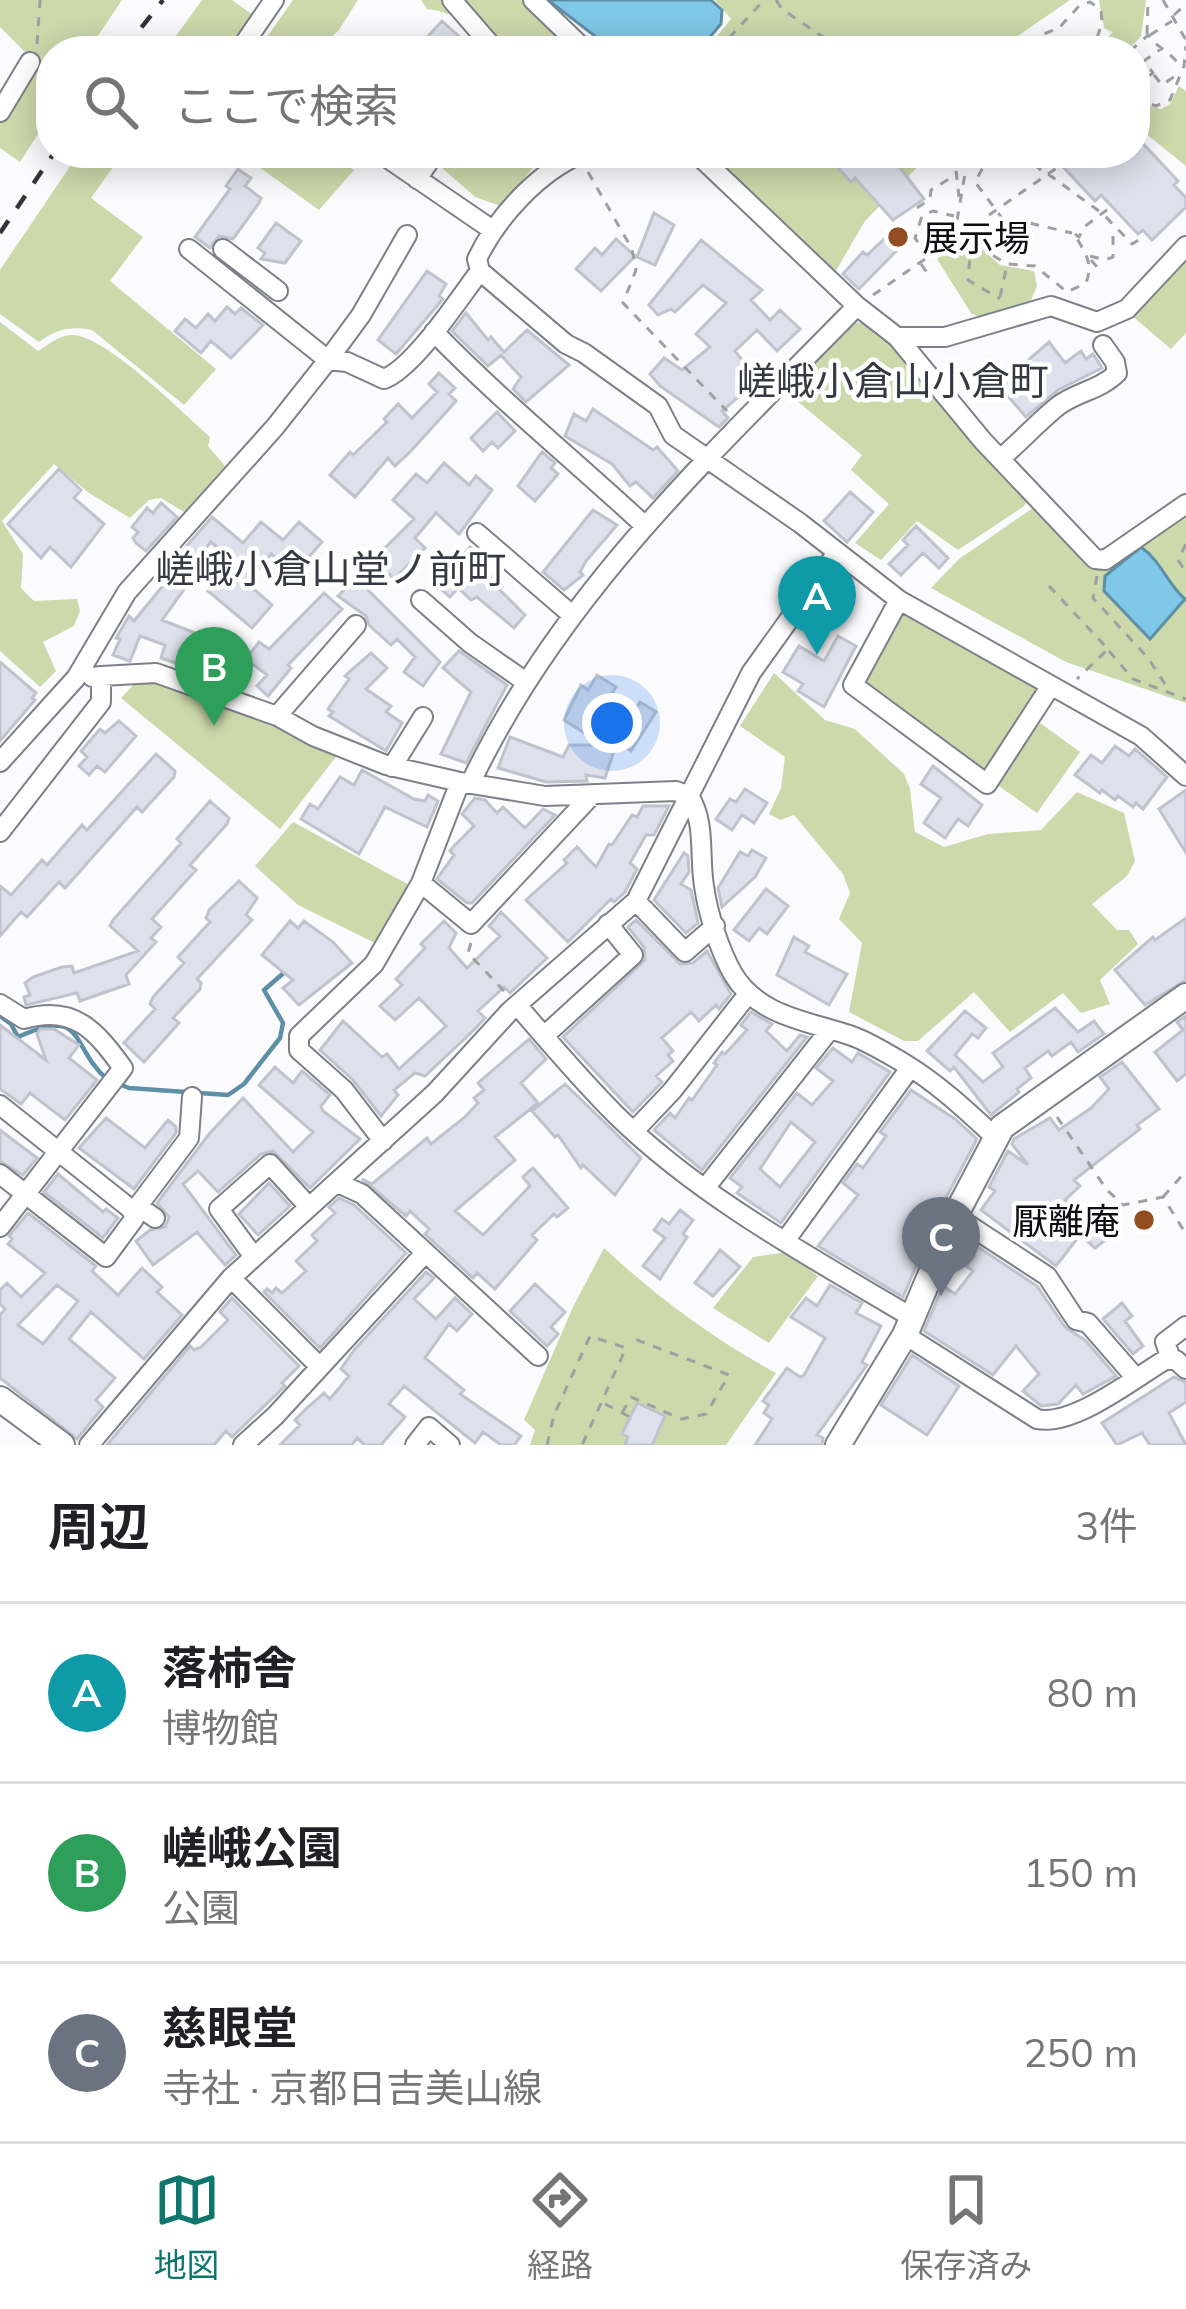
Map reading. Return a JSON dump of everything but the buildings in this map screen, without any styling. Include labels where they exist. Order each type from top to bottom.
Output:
[{"type":"main road","points":[[838,1445],[909,1326],[955,1216],[995,1137],[1042,1096],[1186,996]]},
{"type":"main road","points":[[0,1399],[62,1445]]},
{"type":"street","points":[[249,36],[274,0]]},
{"type":"street","points":[[452,0],[483,36]]},
{"type":"street","points":[[533,0],[570,36]]},
{"type":"street","points":[[0,112],[30,62]]},
{"type":"street","points":[[401,168],[491,229]]},
{"type":"street","points":[[417,179],[425,168]]},
{"type":"street","points":[[555,168],[491,229],[477,260],[480,271],[566,344],[658,406],[673,435],[899,600],[1142,736],[1186,776]]},
{"type":"street","points":[[712,168],[864,301],[1000,459],[1100,560],[1186,504]]},
{"type":"street","points":[[0,763],[73,677],[127,592],[275,427],[328,360],[362,315],[407,235]]},
{"type":"street","points":[[1097,322],[1127,309],[1186,246]]},
{"type":"street","points":[[189,249],[328,360],[347,362],[385,379],[434,332],[480,271]]},
{"type":"street","points":[[223,249],[278,291]]},
{"type":"street","points":[[383,1141],[344,1090],[299,1050],[299,1036],[374,964],[421,884],[465,782],[572,615],[644,525],[864,301]]},
{"type":"street","points":[[897,338],[945,338],[1052,306],[1097,322],[1125,369]]},
{"type":"street","points":[[434,332],[513,411],[541,430],[644,525]]},
{"type":"street","points":[[1000,459],[1036,430],[1053,409],[1117,373],[1103,345]]},
{"type":"street","points":[[477,533],[572,615]]},
{"type":"street","points":[[89,1445],[231,1277],[435,1093],[517,1005],[636,901],[751,673],[836,554]]},
{"type":"street","points":[[421,600],[470,643],[526,682]]},
{"type":"street","points":[[899,600],[853,686],[987,784],[1056,690]]},
{"type":"street","points":[[277,716],[356,625]]},
{"type":"street","points":[[73,677],[156,673],[277,716],[313,736],[392,766],[465,782],[544,796],[676,790],[689,796],[700,829],[704,889],[715,926],[731,971],[748,994],[828,1032],[851,1036],[910,1068],[995,1137]]},
{"type":"street","points":[[0,832],[101,702],[101,676]]},
{"type":"street","points":[[392,766],[423,717]]},
{"type":"street","points":[[421,884],[471,924],[590,797]]},
{"type":"street","points":[[636,901],[685,952],[715,926]]},
{"type":"street","points":[[544,1036],[634,956],[608,924]]},
{"type":"street","points":[[634,1131],[672,1091],[748,994]]},
{"type":"street","points":[[0,1004],[24,1019],[53,1012],[71,1017],[101,1039],[123,1068],[0,1227]]},
{"type":"street","points":[[517,1005],[634,1131],[706,1187],[1037,1419],[1070,1416],[1135,1377],[1178,1364],[1165,1342],[1186,1326]]},
{"type":"street","points":[[706,1187],[828,1032]]},
{"type":"street","points":[[785,1240],[910,1068]]},
{"type":"street","points":[[0,1174],[106,1257],[134,1219],[135,1208],[189,1138],[192,1096]]},
{"type":"street","points":[[0,1105],[59,1153],[155,1218]]},
{"type":"street","points":[[254,1257],[219,1209],[270,1164],[309,1207]]},
{"type":"street","points":[[338,1183],[362,1193],[538,1356]]},
{"type":"street","points":[[955,1216],[1048,1276],[1076,1320],[1088,1323],[1135,1377]]},
{"type":"street","points":[[243,1445],[425,1253]]},
{"type":"street","points":[[231,1277],[320,1367]]},
{"type":"street","points":[[415,1445],[429,1427],[450,1445]]},
{"type":"path","points":[[38,36],[40,0]]},
{"type":"path","points":[[731,36],[764,0]]},
{"type":"path","points":[[776,0],[821,36]]},
{"type":"path","points":[[1148,0],[1148,36]]},
{"type":"path","points":[[1150,104],[1164,105],[1180,72],[1186,43],[1163,0]]},
{"type":"path","points":[[1047,36],[1072,18],[1080,5],[1093,3],[1102,22],[1098,36]]},
{"type":"path","points":[[1148,36],[1174,20],[1186,4]]},
{"type":"path","points":[[1106,36],[1110,32]]},
{"type":"path","points":[[1150,37],[1163,47],[1186,84]]},
{"type":"path","points":[[30,62],[36,44]]},
{"type":"path","points":[[1150,57],[1163,47]]},
{"type":"path","points":[[1150,69],[1162,85],[1180,72]]},
{"type":"path","points":[[588,168],[632,249],[637,270],[622,303],[741,425]]},
{"type":"path","points":[[954,168],[959,199]]},
{"type":"path","points":[[953,239],[968,168]]},
{"type":"path","points":[[982,168],[975,182],[1006,223]]},
{"type":"path","points":[[1040,168],[1103,214],[1132,244],[1145,236]]},
{"type":"path","points":[[989,215],[1057,168]]},
{"type":"path","points":[[928,257],[915,238],[922,216],[917,208],[931,199],[931,190],[954,176]]},
{"type":"path","points":[[983,192],[992,185]]},
{"type":"path","points":[[1078,195],[1084,189]]},
{"type":"path","points":[[988,199],[994,194]]},
{"type":"path","points":[[1000,299],[968,280],[970,255],[980,243],[1006,223],[1023,220],[1079,237],[1084,227],[1112,206]]},
{"type":"path","points":[[922,216],[933,212],[956,217]]},
{"type":"path","points":[[864,301],[976,224]]},
{"type":"path","points":[[1089,257],[1113,257],[1114,226]]},
{"type":"path","points":[[969,229],[1007,264],[1035,266],[1067,292],[1083,285]]},
{"type":"path","points":[[1074,233],[1102,273]]},
{"type":"path","points":[[1088,292],[1083,285],[1089,257]]},
{"type":"path","points":[[920,263],[928,274]]},
{"type":"path","points":[[986,323],[981,312],[1000,299],[1007,264]]},
{"type":"path","points":[[1186,544],[1178,560],[1186,572]]},
{"type":"path","points":[[1100,560],[1093,598],[1148,658],[1168,690]]},
{"type":"path","points":[[1048,586],[1133,679],[1186,699]]},
{"type":"path","points":[[1056,690],[1108,649]]},
{"type":"path","points":[[471,924],[468,953],[517,1005]]},
{"type":"path","points":[[1042,1096],[1107,1190],[1123,1205],[1163,1197],[1186,1172]]},
{"type":"path","points":[[1163,1197],[1186,1233]]},
{"type":"path","points":[[548,1445],[554,1415],[590,1336],[626,1348]]},
{"type":"path","points":[[581,1445],[626,1348],[637,1340],[729,1375],[706,1414],[681,1419],[631,1397],[622,1413]]},
{"type":"path","points":[[604,1403],[630,1417]]},
{"type":"green space","points":[[0,0],[122,0],[98,36],[36,36],[36,63],[0,27]]},
{"type":"green space","points":[[202,0],[232,0],[253,15],[238,36],[176,36]]},
{"type":"green space","points":[[293,0],[358,0],[332,36],[268,36]]},
{"type":"green space","points":[[421,0],[523,0],[560,36],[477,36],[453,16],[427,9]]},
{"type":"green space","points":[[715,0],[1070,0],[1018,36],[717,36],[731,19]]},
{"type":"green space","points":[[1099,0],[1146,0],[1141,36],[1109,36],[1113,32],[1104,28]]},
{"type":"green space","points":[[35,68],[36,137],[20,162],[0,148],[0,117]]},
{"type":"green space","points":[[1179,86],[1186,91],[1186,166],[1150,137],[1150,106],[1161,109],[1170,104]]},
{"type":"green space","points":[[69,168],[112,168],[91,198],[143,237],[110,281],[216,369],[184,405],[92,330],[64,330],[39,342],[0,314],[0,270]]},
{"type":"green space","points":[[260,168],[354,170],[319,210]]},
{"type":"green space","points":[[442,168],[533,168],[500,206],[475,197]]},
{"type":"green space","points":[[720,168],[916,168],[865,221],[834,274]]},
{"type":"green space","points":[[968,236],[1000,265],[1034,271],[1037,286],[1031,300],[981,318],[971,313],[937,259]]},
{"type":"green space","points":[[1186,254],[1186,333],[1171,349],[1131,315]]},
{"type":"green space","points":[[0,322],[38,351],[72,335],[103,347],[210,437],[208,446],[225,466],[184,512],[161,498],[149,500],[130,518],[54,464],[2,521],[23,554],[21,588],[34,601],[77,599],[80,611],[74,626],[43,642],[56,671],[40,687],[0,651]]},
{"type":"green space","points":[[847,322],[864,323],[892,340],[1032,496],[1023,507],[958,550],[917,521],[881,560],[855,543],[889,504],[851,470],[862,455],[784,390]]},
{"type":"green space","points":[[1033,508],[1084,563],[1109,566],[1186,513],[1186,703],[1066,662],[931,588],[959,559]]},
{"type":"green space","points":[[902,611],[1040,689],[987,771],[866,682]]},
{"type":"green space","points":[[774,673],[825,720],[855,729],[904,774],[915,832],[944,847],[988,834],[1041,830],[1077,792],[1124,813],[1135,861],[1127,876],[1092,904],[1117,930],[1129,930],[1138,944],[1100,980],[1110,1004],[1081,1013],[1063,993],[1010,1032],[974,992],[918,1041],[904,1041],[849,1012],[862,943],[839,919],[850,893],[843,874],[794,815],[780,820],[769,814],[781,788],[785,757],[740,726]]},
{"type":"green space","points":[[155,677],[339,753],[280,829],[121,698],[139,679]]},
{"type":"green space","points":[[1040,723],[1080,752],[1037,813],[996,784]]},
{"type":"green space","points":[[293,822],[411,886],[377,944],[298,905],[255,866]]},
{"type":"green space","points":[[604,1248],[686,1316],[776,1373],[726,1445],[530,1445],[535,1430],[524,1420]]},
{"type":"green space","points":[[787,1252],[818,1276],[769,1343],[713,1308],[753,1257]]},
{"type":"water","points":[[548,0],[711,0],[722,10],[721,24],[711,36],[595,36]]},
{"type":"water","points":[[1141,547],[1185,599],[1150,639],[1104,591],[1105,576]]},
{"type":"waterway","points":[[119,1084],[228,1095],[244,1084],[280,1038],[283,1023],[264,990],[286,971]]},
{"type":"waterway","points":[[0,1016],[18,1037],[40,1028],[67,1028],[108,1080]]},
{"type":"railway","points":[[135,36],[163,0]]},
{"type":"railway","points":[[0,233],[44,168]]},
{"type":"place","name":"展示場","points":[[898,237]]},
{"type":"place","name":"落柿舎","points":[[817,655]]},
{"type":"place","name":"嵯峨公園","points":[[214,726]]},
{"type":"place","name":"厭離庵","points":[[1144,1220]]},
{"type":"place","name":"慈眼堂","points":[[941,1296]]},
{"type":"district","name":"嵯峨小倉山小倉町","points":[[893,380]]},
{"type":"district","name":"嵯峨小倉山堂ノ前町","points":[[331,568]]}]
